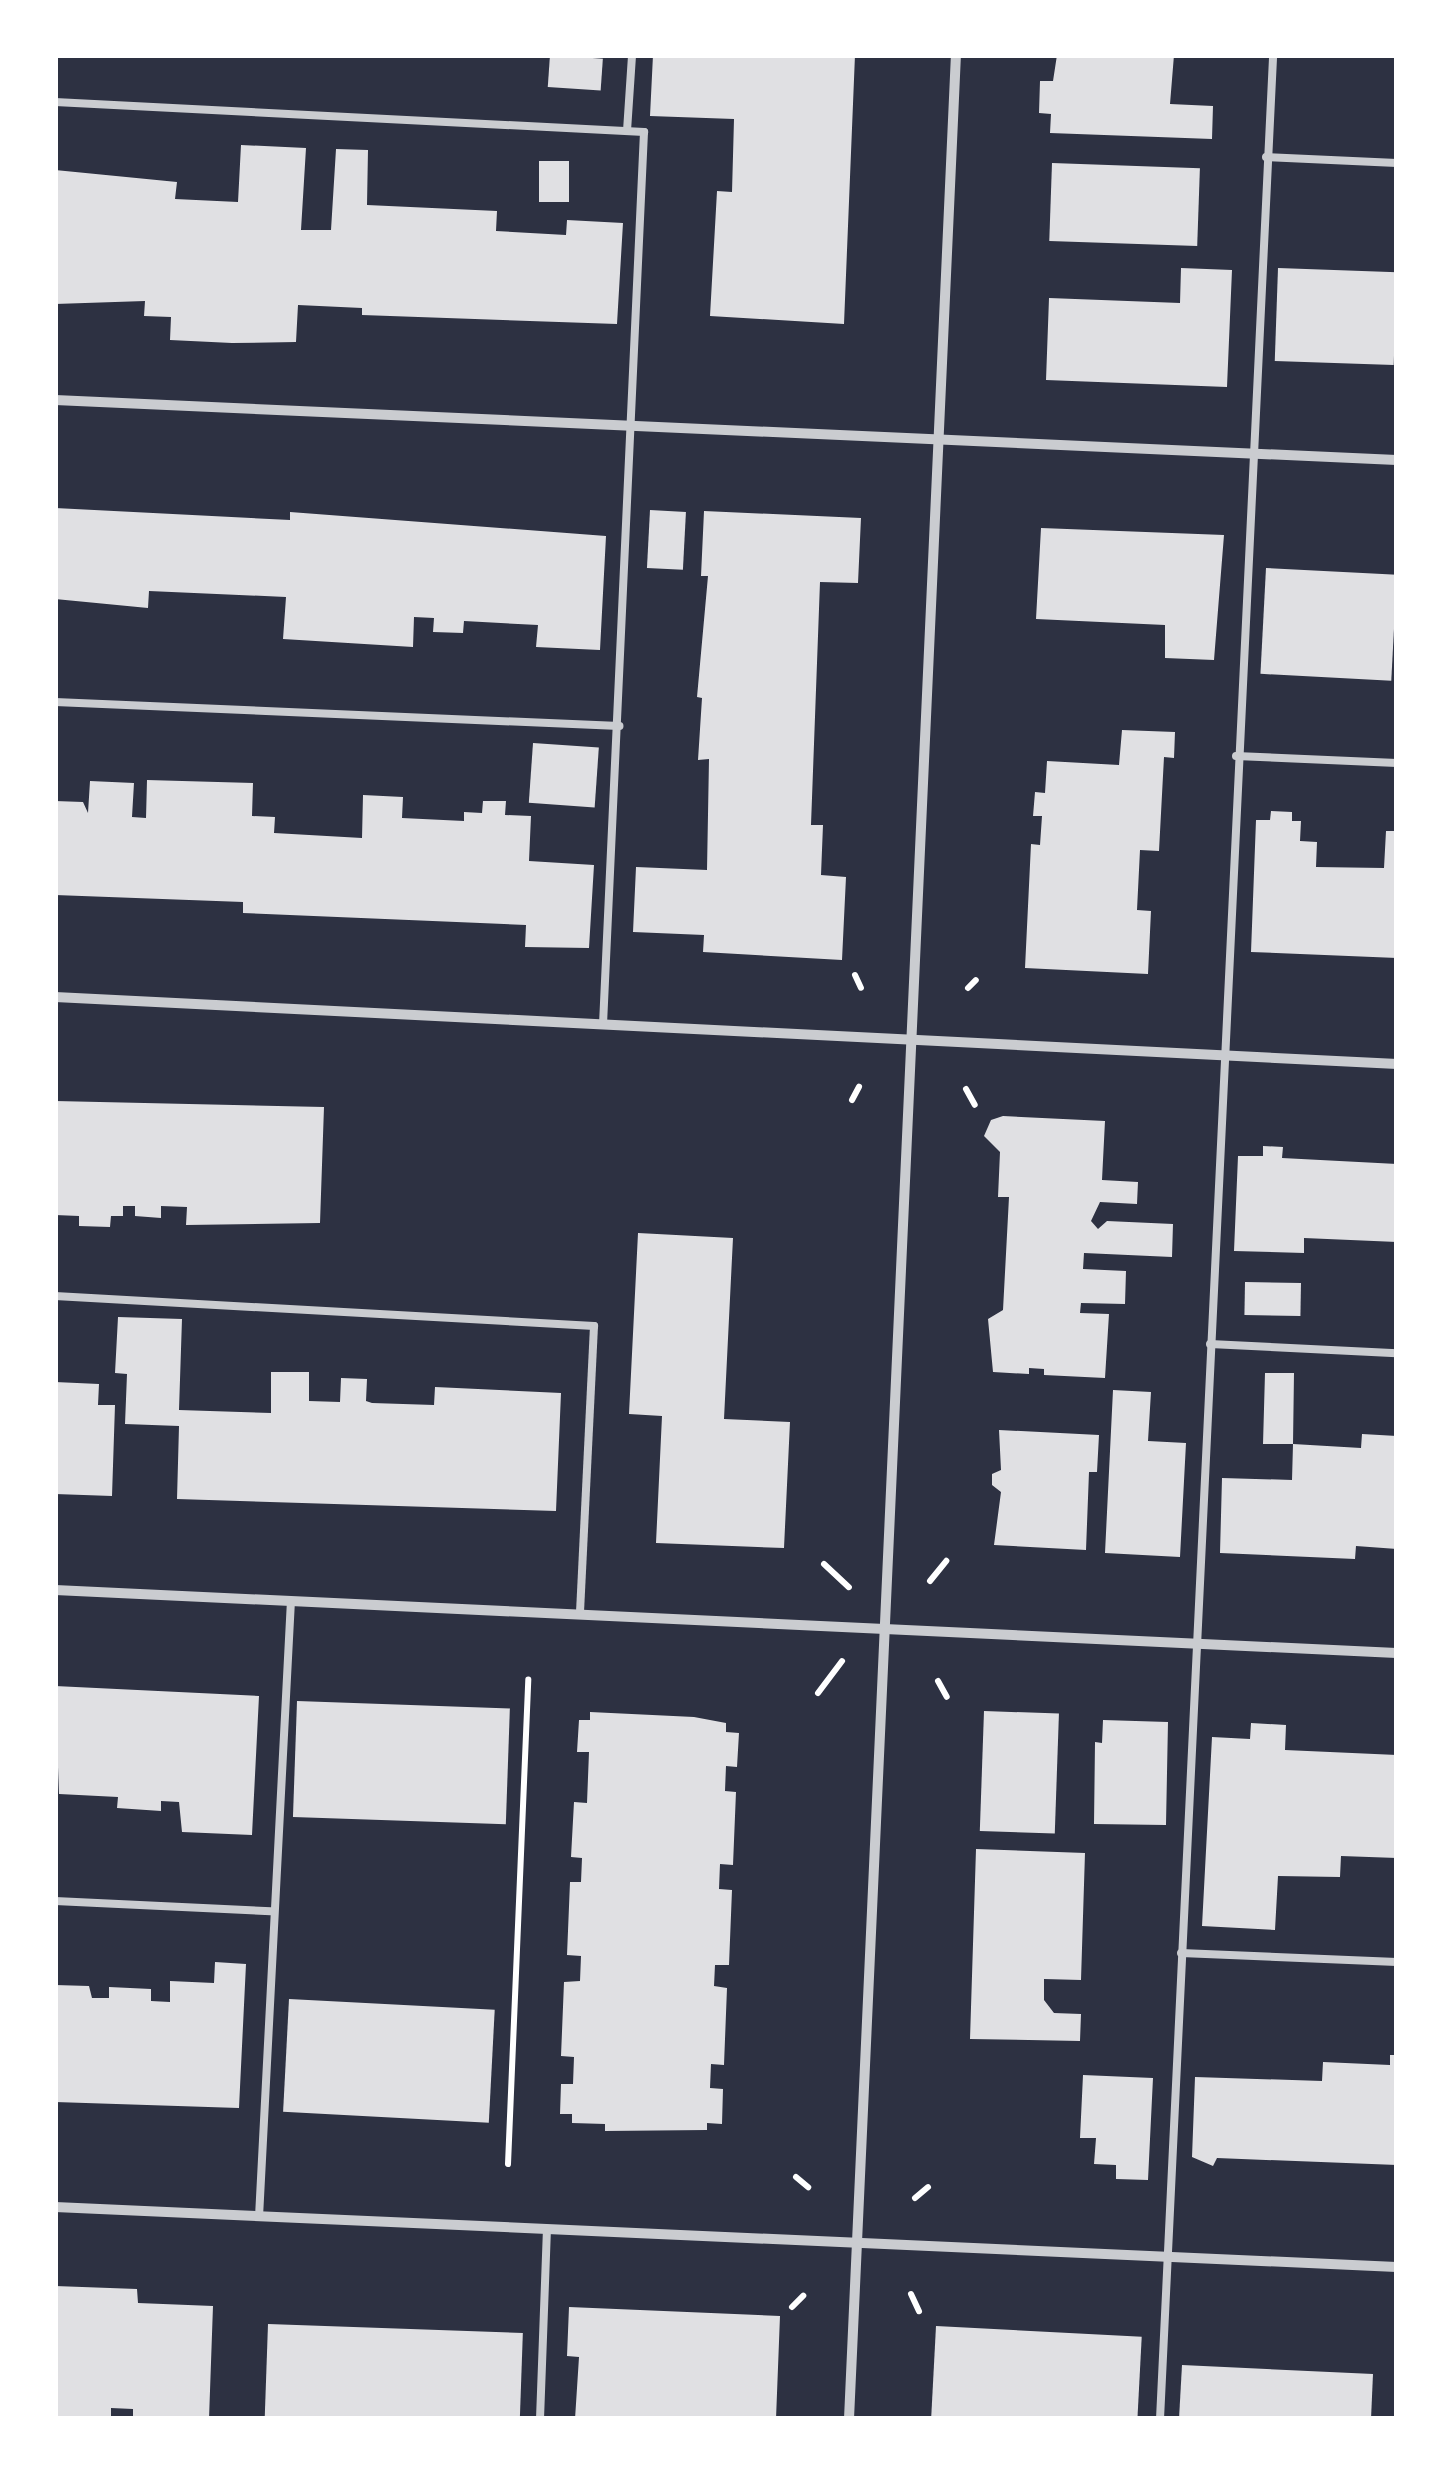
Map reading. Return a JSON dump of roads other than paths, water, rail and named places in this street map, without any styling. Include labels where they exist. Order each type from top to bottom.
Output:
[{"type":"street","points":[[848,2419],[886,1630],[906,1040],[940,438],[956,55]]},
{"type":"street","points":[[55,400],[1397,460]]},
{"type":"street","points":[[55,997],[1397,1064]]},
{"type":"street","points":[[55,1590],[1397,1654]]},
{"type":"street","points":[[55,2207],[1397,2267]]},
{"type":"lane","points":[[627,130],[632,55]]},
{"type":"lane","points":[[1160,2419],[1249,454],[1272,55]]},
{"type":"lane","points":[[55,102],[644,132],[635,426],[603,1026]]},
{"type":"lane","points":[[1266,157],[1397,163]]},
{"type":"lane","points":[[55,702],[619,726]]},
{"type":"lane","points":[[1236,756],[1397,763]]},
{"type":"lane","points":[[55,1296],[594,1326],[580,1615]]},
{"type":"lane","points":[[1210,1344],[1397,1353]]},
{"type":"lane","points":[[259,2216],[290,1601]]},
{"type":"lane","points":[[55,1901],[272,1911]]},
{"type":"lane","points":[[1181,1953],[1397,1962]]},
{"type":"lane","points":[[540,2419],[546,2231]]}]
